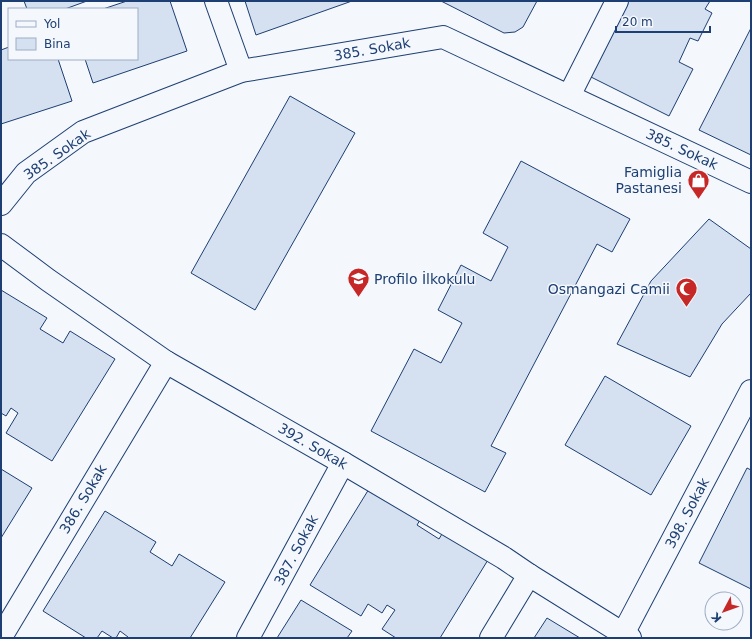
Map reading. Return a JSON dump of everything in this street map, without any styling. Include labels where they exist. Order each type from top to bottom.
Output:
[{"type":"street","points":[[216,1],[241,71]]},
{"type":"street","points":[[569,96],[617,1]]},
{"type":"street","name":"385. Sokak","points":[[1,204],[26,173],[83,132],[241,71],[443,36],[751,182]]},
{"type":"street","name":"392. Sokak","points":[[1,245],[48,280],[166,362],[343,463],[504,558],[626,636]]},
{"type":"street","name":"386. Sokak","points":[[1,637],[166,362]]},
{"type":"street","name":"398. Sokak","points":[[626,636],[751,391]]},
{"type":"street","name":"387. Sokak","points":[[248,638],[343,463]]},
{"type":"street","points":[[490,638],[529,575]]},
{"type":"building","points":[[24,1],[87,1],[68,8],[27,8]]},
{"type":"building","points":[[127,1],[170,1],[187,51],[93,83],[85,60],[138,60],[138,8],[106,8]]},
{"type":"building","points":[[245,1],[352,1],[256,35]]},
{"type":"building","points":[[441,1],[537,1],[523,27],[515,32],[504,33]]},
{"type":"building","points":[[623,1],[710,1],[705,9],[712,13],[698,41],[690,38],[679,62],[693,69],[669,116],[585,74]]},
{"type":"building","points":[[751,28],[751,155],[699,130]]},
{"type":"building","points":[[8,47],[8,60],[58,60],[72,101],[1,124],[1,50]]},
{"type":"building","points":[[290,96],[355,133],[255,310],[191,273]]},
{"type":"building","points":[[521,161],[630,219],[612,252],[597,244],[491,446],[506,453],[485,492],[371,431],[414,349],[441,363],[462,323],[438,310],[461,265],[491,281],[508,247],[483,233]]},
{"type":"building","name":"Osmangazi Camii","points":[[709,219],[751,249],[751,293],[722,324],[690,377],[617,344],[651,281]]},
{"type":"building","points":[[1,290],[47,318],[40,329],[63,343],[70,331],[115,359],[52,461],[6,433],[18,413],[11,408],[6,416],[1,413]]},
{"type":"building","points":[[605,376],[691,426],[651,495],[565,445]]},
{"type":"building","points":[[747,468],[751,470],[751,589],[699,563]]},
{"type":"building","points":[[1,469],[32,488],[1,538]]},
{"type":"building","points":[[372,484],[423,515],[417,525],[439,539],[446,527],[491,555],[440,638],[396,638],[382,629],[395,610],[387,605],[382,613],[368,604],[361,616],[310,585]]},
{"type":"building","points":[[105,511],[156,542],[150,552],[172,566],[179,554],[225,582],[190,638],[127,638],[128,637],[120,631],[116,638],[113,638],[102,631],[97,638],[86,638],[43,611]]},
{"type":"building","points":[[301,600],[352,631],[347,638],[277,638]]},
{"type":"building","points":[[547,618],[580,638],[534,638]]},
{"type":"place","name":"Famiglia Pastanesi","points":[[698,200]]},
{"type":"place","name":"Profilo İlkokulu","points":[[358,298]]},
{"type":"place","name":"Osmangazi Camii","points":[[686,308]]}]
